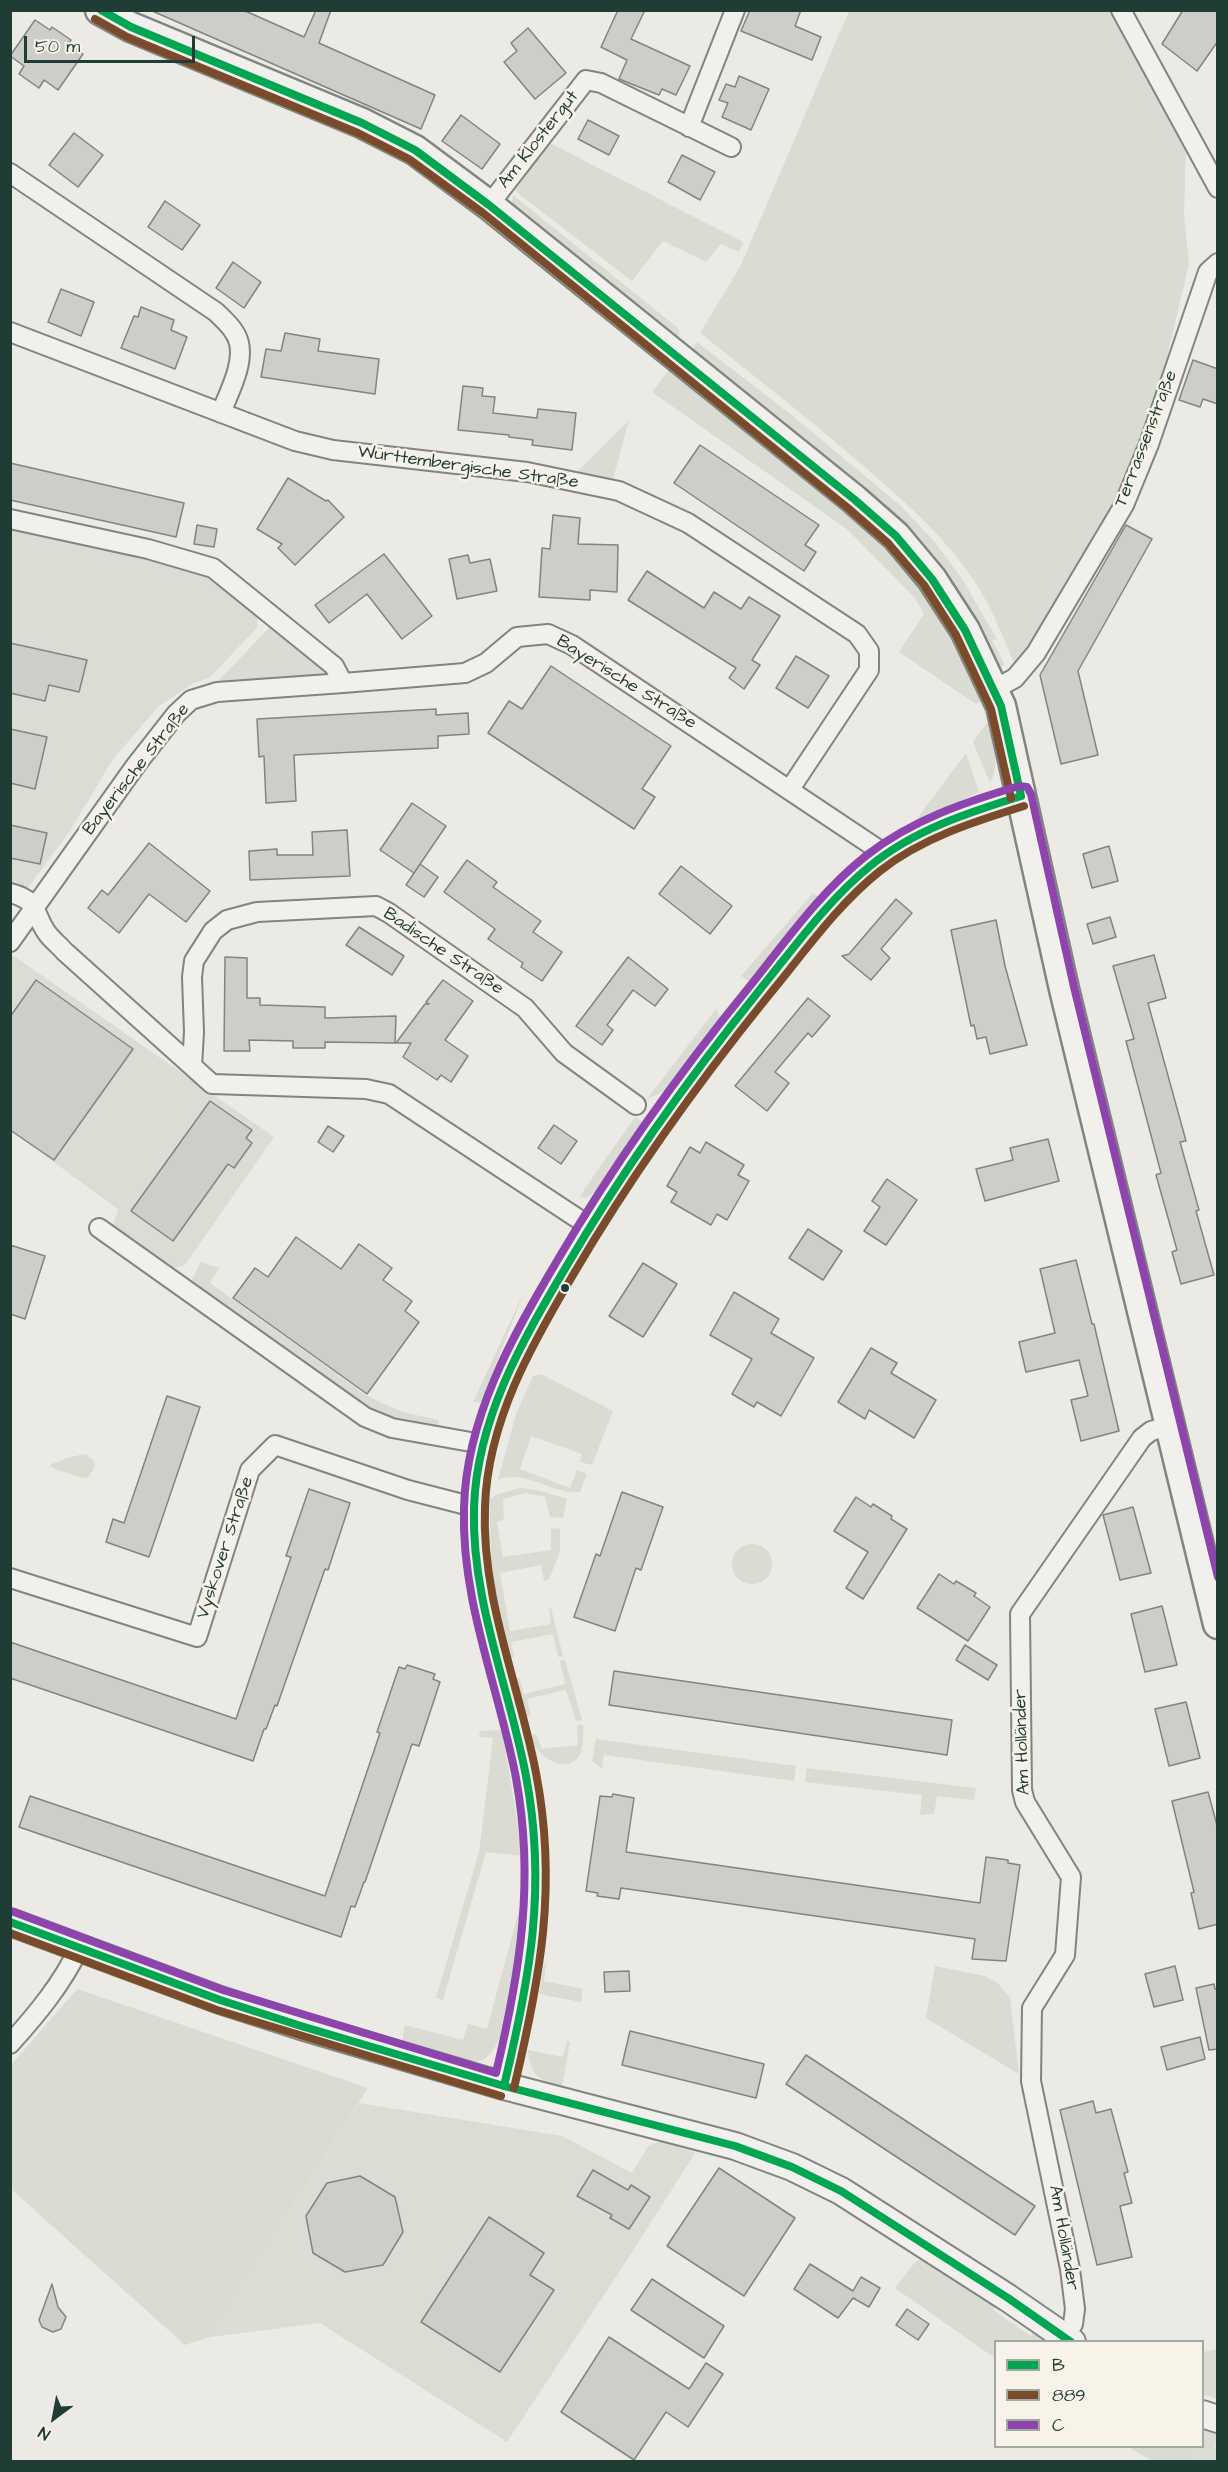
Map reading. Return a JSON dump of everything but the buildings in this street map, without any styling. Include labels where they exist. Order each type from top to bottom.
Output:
[{"type":"main road","points":[[100,10],[131,27],[362,123],[415,150],[489,205],[846,492],[896,536],[932,579],[965,630],[1000,706],[1169,1426],[1218,1624]]},
{"type":"street","points":[[690,127],[735,10]]},
{"type":"street","points":[[1121,10],[1218,188]]},
{"type":"street","name":"Am Klostergut","points":[[489,205],[586,80],[601,83],[731,147]]},
{"type":"street","points":[[10,174],[206,306],[232,328],[239,343],[239,365],[221,413]]},
{"type":"street","name":"Terrassenstraße","points":[[993,690],[1015,678],[1036,653],[1124,505],[1149,444],[1208,272],[1218,262]]},
{"type":"street","name":"Württembergische Straße","points":[[10,332],[295,441],[333,450],[527,472],[619,491],[688,524],[857,634],[869,651],[869,670],[790,789]]},
{"type":"street","points":[[10,519],[148,549],[213,568],[334,666],[343,683]]},
{"type":"street","name":"Bayerische Straße","points":[[35,907],[130,774],[176,714],[191,700],[201,695],[217,692],[465,673],[486,663],[517,637],[548,634],[572,645],[885,854]]},
{"type":"street","points":[[504,2086],[532,1952],[537,1884],[526,1779],[516,1729],[492,1643],[480,1573],[474,1507],[482,1444],[499,1390],[518,1349],[589,1226],[658,1121],[747,1006],[827,909],[885,854],[947,819],[1021,796]]},
{"type":"street","points":[[10,893],[35,907],[46,932],[64,951],[212,1084],[366,1089],[389,1094],[589,1226]]},
{"type":"street","name":"Badische Straße","points":[[192,1066],[194,961],[213,931],[227,920],[257,912],[376,906],[525,1008],[564,1053],[636,1105]]},
{"type":"street","points":[[10,942],[35,907]]},
{"type":"street","points":[[99,1228],[365,1417],[392,1428],[482,1444]]},
{"type":"street","name":"Am Holländer","points":[[1068,2339],[1075,2309],[1070,2269],[1031,2080],[1032,2008],[1065,1955],[1071,1877],[1025,1803],[1023,1796],[1020,1614],[1142,1438],[1151,1431],[1169,1426]]},
{"type":"street","name":"Vyskover Straße","points":[[10,1578],[197,1637],[250,1470],[275,1445],[408,1490],[474,1507]]},
{"type":"street","points":[[10,1922],[220,2000],[504,2086],[735,2146],[792,2167],[841,2191],[1068,2339]]},
{"type":"street","points":[[10,2044],[42,2008],[71,1965],[79,1948]]},
{"type":"shaded area","points":[[849,11],[1109,11],[1186,140],[1184,215],[1189,264],[1154,411],[1132,471],[1045,626],[1014,663],[981,591],[954,553],[927,524],[834,441],[700,333],[741,265]]},
{"type":"shaded area","points":[[548,142],[743,242],[739,252],[721,244],[706,262],[663,241],[632,281],[515,191]]},
{"type":"shaded area","points":[[513,195],[678,328],[680,334],[674,338],[515,212],[512,203]]},
{"type":"shaded area","points":[[697,342],[793,416],[901,506],[933,540],[961,577],[997,639],[992,640],[1005,665],[998,668],[929,555],[899,520],[690,352]]},
{"type":"shaded area","points":[[671,367],[882,539],[935,601],[985,698],[976,704],[899,652],[924,614],[915,598],[848,530],[652,392]]},
{"type":"shaded area","points":[[629,420],[612,483],[574,475]]},
{"type":"shaded area","points":[[10,527],[193,569],[218,578],[258,610],[257,628],[209,678],[194,683],[159,706],[113,759],[70,831],[24,893],[10,889]]},
{"type":"shaded area","points":[[273,624],[327,669],[325,676],[222,684],[219,680]]},
{"type":"shaded area","points":[[990,719],[996,759],[990,783],[973,742]]},
{"type":"shaded area","points":[[966,753],[979,792],[921,819],[918,817]]},
{"type":"shaded area","points":[[813,893],[819,897],[749,981],[741,976]]},
{"type":"shaded area","points":[[11,954],[274,1137],[185,1265],[171,1269],[113,1227],[118,1209],[11,1131]]},
{"type":"shaded area","points":[[716,1009],[721,1019],[663,1092],[647,1099]]},
{"type":"shaded area","points":[[635,1117],[643,1122],[594,1193],[586,1198],[579,1197]]},
{"type":"shaded area","points":[[201,1262],[219,1268],[210,1283],[367,1396],[402,1412],[439,1420],[439,1429],[391,1421],[364,1408],[191,1281]]},
{"type":"shaded area","points":[[525,1290],[481,1402],[473,1402]]},
{"type":"shaded area","points":[[541,1374],[613,1411],[592,1465],[580,1462],[582,1454],[531,1436],[520,1469],[570,1488],[577,1470],[587,1474],[580,1492],[559,1490],[518,1477],[498,1480],[516,1414],[533,1376]]},
{"type":"shaded area","points":[[86,1454],[94,1461],[95,1467],[88,1477],[81,1478],[50,1465],[69,1457]]},
{"type":"shaded area","points":[[520,1488],[537,1490],[567,1499],[563,1518],[550,1517],[545,1497],[526,1493],[503,1499],[504,1519],[497,1522],[503,1557],[551,1550],[551,1529],[560,1528],[560,1552],[549,1579],[544,1581],[541,1565],[500,1573],[510,1631],[551,1624],[549,1609],[551,1608],[563,1656],[558,1657],[553,1634],[511,1642],[514,1657],[508,1659],[492,1570],[489,1500],[496,1495]]},
{"type":"shaded area","points":[[752,1544],[760,1545],[766,1550],[771,1556],[771,1572],[766,1578],[760,1583],[752,1584],[744,1583],[738,1578],[733,1572],[732,1564],[733,1556],[738,1550],[744,1545]]},
{"type":"shaded area","points":[[565,1660],[582,1720],[576,1721],[566,1690],[527,1699],[531,1716],[524,1717],[513,1679],[519,1678],[524,1694],[565,1684],[560,1661]]},
{"type":"shaded area","points":[[577,1725],[583,1725],[582,1747],[574,1761],[567,1764],[560,1764],[545,1756],[538,1750],[530,1736],[536,1734],[542,1749],[578,1745]]},
{"type":"shaded area","points":[[502,1730],[523,1856],[486,1852],[443,2000],[436,1998],[479,1852],[493,1738],[479,1737],[480,1731]]},
{"type":"shaded area","points":[[596,1739],[796,1766],[794,1781],[604,1755],[602,1769],[592,1761]]},
{"type":"shaded area","points":[[807,1768],[976,1788],[974,1800],[937,1796],[934,1814],[920,1815],[922,1795],[805,1782]]},
{"type":"shaded area","points":[[524,1902],[514,1988],[501,2035],[493,2051],[482,2060],[474,2062],[442,2057],[401,2045],[405,2025],[463,2040],[468,2024],[487,2029],[521,1903]]},
{"type":"shaded area","points":[[544,1964],[546,1964],[544,1981],[583,1989],[581,2002],[539,1994]]},
{"type":"shaded area","points":[[935,1966],[985,1976],[999,1984],[1010,1998],[1019,2074],[926,2018]]},
{"type":"shaded area","points":[[77,1989],[368,2088],[210,2337],[185,2345],[11,2189],[11,2065]]},
{"type":"shaded area","points":[[567,2041],[570,2042],[562,2087],[537,2076],[533,2071],[528,2050],[563,2057]]},
{"type":"shaded area","points":[[359,2103],[562,2136],[632,2173],[649,2145],[663,2141],[695,2153],[507,2442],[320,2323],[210,2337]]},
{"type":"shaded area","points":[[927,2260],[996,2305],[993,2310],[1031,2336],[1035,2329],[1051,2340],[994,2340],[994,2357],[895,2288],[916,2261]]},
{"type":"shaded area","points":[[1218,2349],[1217,2399],[1204,2395],[1204,2352]]},
{"type":"shaded area","points":[[1204,2428],[1217,2433],[1215,2445],[1217,2461],[1193,2461],[1188,2448],[1204,2448]]},
{"type":"shaded area","points":[[1131,2448],[1188,2448],[1193,2461],[1152,2461]]},
{"type":"transit line","name":"B","points":[[101,10],[131,27],[362,123],[415,150],[489,205],[855,500],[896,536],[932,579],[965,630],[1001,706],[1021,796]]},
{"type":"transit line","name":"889","points":[[95,19],[127,37],[358,133],[409,159],[483,213],[848,508],[888,543],[924,585],[956,635],[991,709],[1011,798]]},
{"type":"transit line","name":"C","points":[[14,1912],[223,1990],[496,2073],[512,1999],[522,1926],[524,1890],[522,1816],[509,1744],[482,1644],[468,1577],[464,1508],[473,1442],[494,1379],[540,1290],[624,1154],[698,1052],[819,900],[867,855],[902,832],[940,813],[1019,786],[1027,787],[1031,794],[1074,987],[1218,1577]]},
{"type":"transit line","name":"B","points":[[504,2086],[528,1970],[533,1932],[535,1856],[526,1776],[478,1576],[474,1507],[483,1443],[505,1382],[533,1323],[633,1160],[706,1058],[824,910],[870,866],[905,842],[961,816],[1021,796]]},
{"type":"transit line","name":"889","points":[[514,2088],[532,2009],[546,1894],[546,1855],[536,1773],[495,1607],[485,1540],[488,1475],[494,1444],[514,1385],[542,1329],[595,1238],[666,1131],[716,1062],[849,899],[880,871],[913,849],[967,825],[1024,806]]},
{"type":"transit line","name":"B","points":[[10,1922],[220,2000],[301,2026],[504,2086],[735,2146],[792,2167],[841,2191],[1008,2298],[1068,2340]]},
{"type":"transit line","name":"889","points":[[10,1933],[217,2010],[501,2096]]}]
